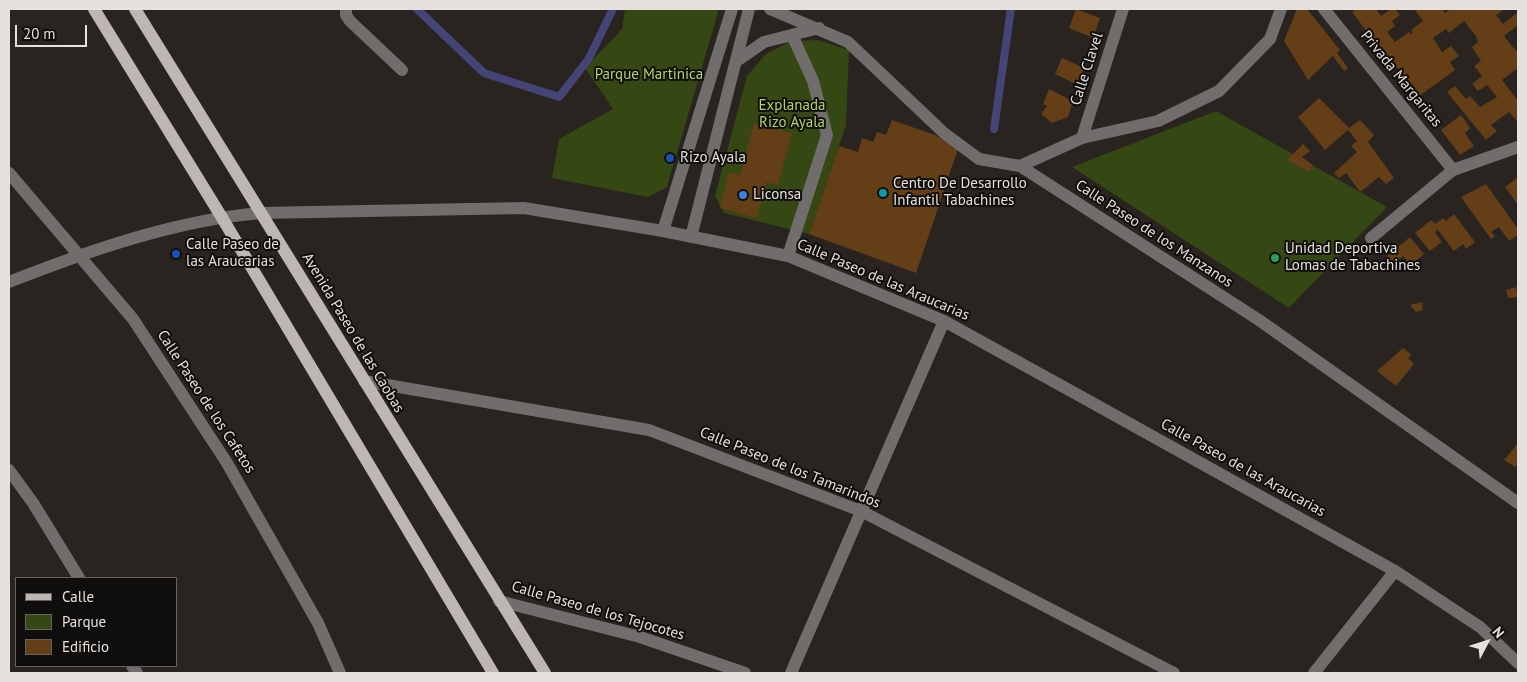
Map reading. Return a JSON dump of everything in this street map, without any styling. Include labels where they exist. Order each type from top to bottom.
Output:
[{"type":"main road","points":[[94,9],[221,216],[493,673]]},
{"type":"main road","name":"Avenida Paseo de las Caobas","points":[[135,9],[545,673]]},
{"type":"street","points":[[346,9],[346,15],[350,21],[402,70]]},
{"type":"street","points":[[663,231],[732,9]]},
{"type":"street","points":[[691,237],[738,60],[749,9]]},
{"type":"street","name":"Calle Paseo de los Manzanos","points":[[770,9],[819,28],[848,42],[944,133],[979,158],[1020,166],[1259,320],[1518,503]]},
{"type":"street","name":"Calle Clavel","points":[[1082,138],[1124,9]]},
{"type":"street","points":[[1020,166],[1082,138],[1158,121],[1219,91],[1270,39],[1282,9]]},
{"type":"street","name":"Privada Margaritas","points":[[1324,9],[1453,170]]},
{"type":"street","points":[[738,60],[764,42],[819,28]]},
{"type":"street","points":[[788,256],[827,135],[813,81],[792,35]]},
{"type":"street","points":[[1371,238],[1453,170],[1518,147]]},
{"type":"street","name":"Calle Paseo de los Cafetos","points":[[9,173],[133,319],[227,463],[318,623],[340,673]]},
{"type":"street","name":"Calle Paseo de las Araucarias","points":[[9,282],[80,255],[221,216],[261,213],[524,208],[663,231],[788,256],[944,321],[1394,571],[1480,627],[1518,662]]},
{"type":"street","points":[[790,673],[944,321]]},
{"type":"street","name":"Calle Paseo de los Tamarindos","points":[[364,382],[649,430],[861,511],[1174,673]]},
{"type":"street","points":[[9,470],[33,503],[78,577]]},
{"type":"street","points":[[1314,673],[1394,571]]},
{"type":"street","name":"Calle Paseo de los Tejocotes","points":[[499,601],[640,637],[745,673]]},
{"type":"green space","name":"Parque Martinica","points":[[625,9],[719,9],[667,187],[648,197],[552,178],[559,139],[613,109],[585,68],[622,29]]},
{"type":"green space","name":"Explanada Rizo Ayala","points":[[818,40],[849,50],[846,125],[809,234],[724,213],[715,196],[747,76],[766,54],[791,41]]},
{"type":"green space","name":"Unidad Deportiva Lomas de Tabachines","points":[[1216,111],[1387,207],[1289,308],[1072,167]]},
{"type":"building","points":[[1076,9],[1100,18],[1093,38],[1069,28]]},
{"type":"building","points":[[1297,9],[1307,9],[1340,50],[1337,53],[1348,68],[1344,71],[1333,56],[1308,80],[1284,41]]},
{"type":"building","points":[[1357,9],[1379,9],[1377,10],[1381,16],[1391,9],[1395,9],[1400,15],[1392,21],[1395,26],[1387,32],[1395,42],[1409,32],[1410,34],[1413,33],[1411,30],[1423,21],[1414,9],[1442,9],[1445,13],[1451,9],[1505,9],[1496,15],[1503,24],[1518,12],[1518,25],[1504,36],[1516,51],[1518,49],[1518,68],[1502,80],[1518,101],[1518,122],[1509,112],[1491,125],[1497,131],[1486,140],[1447,92],[1455,86],[1466,99],[1470,96],[1480,107],[1497,97],[1487,85],[1478,91],[1472,84],[1482,76],[1474,66],[1481,61],[1472,47],[1478,42],[1476,36],[1464,21],[1449,33],[1446,29],[1433,38],[1442,52],[1451,46],[1459,56],[1450,62],[1455,70],[1415,99],[1402,83],[1407,80],[1396,66],[1394,67],[1352,12]]},
{"type":"building","points":[[1062,58],[1084,68],[1078,85],[1055,74]]},
{"type":"building","points":[[1049,89],[1073,101],[1068,117],[1052,123],[1041,114],[1047,106],[1043,104]]},
{"type":"building","points":[[1319,98],[1349,128],[1360,120],[1374,135],[1368,142],[1394,178],[1386,184],[1379,177],[1360,192],[1346,173],[1339,178],[1334,173],[1357,152],[1351,146],[1357,141],[1348,130],[1325,150],[1298,117]]},
{"type":"building","points":[[1461,115],[1470,128],[1465,133],[1474,146],[1460,155],[1441,130]]},
{"type":"building","name":"Centro De Desarrollo Infantil Tabachines","points":[[892,120],[935,135],[958,149],[916,273],[809,234],[839,146],[858,152],[862,138],[873,142],[877,132],[886,135]]},
{"type":"building","points":[[754,123],[792,133],[778,185],[766,182],[757,218],[720,208],[729,172],[740,175]]},
{"type":"building","points":[[1303,144],[1310,151],[1302,157],[1313,165],[1309,172],[1287,160]]},
{"type":"building","points":[[1518,177],[1518,205],[1505,187]]},
{"type":"building","points":[[1486,184],[1518,229],[1518,235],[1509,241],[1499,227],[1491,232],[1495,236],[1491,239],[1461,197]]},
{"type":"building","points":[[1454,214],[1475,242],[1466,249],[1463,244],[1454,251],[1438,230],[1435,232],[1442,242],[1430,251],[1415,233],[1431,220],[1435,224],[1443,218],[1446,221]]},
{"type":"building","points":[[1410,237],[1424,254],[1411,265],[1403,256],[1394,264],[1387,256]]},
{"type":"building","points":[[1516,287],[1518,297],[1508,298],[1506,290]]},
{"type":"building","points":[[1422,302],[1423,310],[1416,312],[1410,305]]},
{"type":"building","points":[[1403,348],[1412,355],[1408,358],[1414,364],[1396,386],[1377,371]]},
{"type":"building","points":[[1518,443],[1518,464],[1515,467],[1504,460]]},
{"type":"waterway","points":[[417,9],[484,73],[559,97],[588,60],[613,9]]},
{"type":"waterway","points":[[994,129],[1011,9]]},
{"type":"place","name":"Rizo Ayala","points":[[670,158]]},
{"type":"place","name":"Centro De Desarrollo Infantil Tabachines","points":[[883,193]]},
{"type":"place","name":"Liconsa","points":[[743,195]]},
{"type":"place","name":"Calle Paseo de las Araucarias","points":[[176,254]]},
{"type":"place","name":"Unidad Deportiva Lomas de Tabachines","points":[[1275,258]]}]
